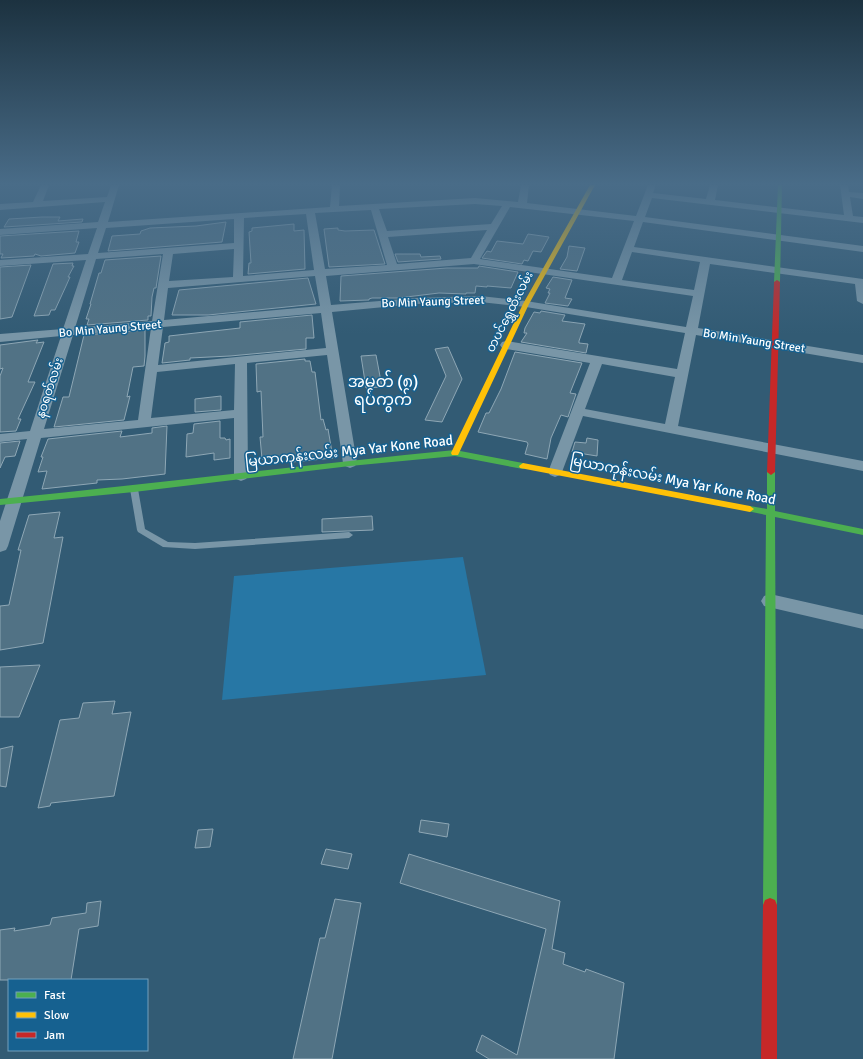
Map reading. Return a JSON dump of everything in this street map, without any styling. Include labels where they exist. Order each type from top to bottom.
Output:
[{"type":"street","name":"နဝရတ်လမ်း","points":[[0,546],[99,234]]},
{"type":"street","points":[[238,280],[239,234]]},
{"type":"street","points":[[314,234],[324,309],[350,463]]},
{"type":"street","points":[[383,234],[393,267]]},
{"type":"street","points":[[474,261],[490,234]]},
{"type":"street","name":"တပင်ရွှေထီးလမ်း","points":[[455,453],[526,304],[565,234]]},
{"type":"street","points":[[616,282],[634,234]]},
{"type":"street","points":[[752,234],[863,248]]},
{"type":"street","points":[[769,1059],[770,601],[772,513],[771,448],[778,234]]},
{"type":"street","points":[[2,266],[92,257],[239,246]]},
{"type":"street","points":[[629,249],[862,282],[863,301]]},
{"type":"street","points":[[144,423],[168,251]]},
{"type":"street","points":[[671,428],[706,260]]},
{"type":"street","points":[[164,285],[474,261],[699,294]]},
{"type":"street","name":"Bo Min Yaung Street","points":[[0,338],[424,300],[480,299],[526,304],[863,359]]},
{"type":"street","points":[[506,345],[682,374]]},
{"type":"street","points":[[152,369],[331,351]]},
{"type":"street","points":[[241,360],[241,476]]},
{"type":"street","points":[[555,472],[597,360]]},
{"type":"street","points":[[577,411],[863,466]]},
{"type":"street","points":[[0,438],[241,413]]},
{"type":"street","name":"မြယာကုန်းလမ်း Mya Yar Kone Road","points":[[0,502],[134,489],[350,463],[455,453],[772,513],[863,532]]},
{"type":"street","points":[[770,601],[863,622]]},
{"type":"lane","points":[[134,489],[141,530],[166,545],[195,546],[349,534]]},
{"type":"shaded area","points":[[463,557],[486,675],[222,700],[234,576]]},
{"type":"building","points":[[78,234],[76,242],[79,242],[75,253],[41,256],[35,254],[34,256],[1,258],[3,254],[0,254],[0,236]]},
{"type":"building","points":[[134,234],[224,234],[222,242],[108,251],[112,236]]},
{"type":"building","points":[[249,234],[304,234],[305,269],[248,274],[249,263],[251,263]]},
{"type":"building","points":[[325,234],[375,234],[385,264],[329,267]]},
{"type":"building","points":[[528,234],[549,237],[541,252],[533,251],[528,261],[524,260],[522,264],[482,258],[487,251],[491,252],[497,241],[523,244]]},
{"type":"building","points":[[569,246],[585,248],[577,271],[560,269],[567,257]]},
{"type":"building","points":[[395,254],[420,254],[421,257],[440,256],[441,259],[398,262]]},
{"type":"building","points":[[161,256],[156,288],[154,288],[152,297],[151,316],[148,316],[148,320],[87,325],[89,319],[86,319],[90,304],[99,273],[101,273],[105,260]]},
{"type":"building","points":[[73,263],[72,266],[74,266],[68,277],[70,277],[55,310],[51,310],[49,315],[34,316],[53,264]]},
{"type":"building","points":[[31,265],[12,317],[0,319],[0,267]]},
{"type":"building","points":[[479,266],[518,272],[511,288],[476,286],[475,293],[466,294],[439,293],[398,298],[372,298],[369,300],[340,301],[341,276],[447,268],[478,268]]},
{"type":"building","points":[[553,277],[572,280],[565,298],[572,299],[568,306],[545,303],[550,293],[548,293],[550,289],[546,288]]},
{"type":"building","points":[[308,278],[316,304],[208,315],[172,315],[179,290]]},
{"type":"building","points":[[541,311],[565,315],[562,321],[585,324],[579,343],[588,344],[586,353],[521,342],[527,333],[524,333],[525,328],[534,312],[540,313]]},
{"type":"building","points":[[312,315],[314,338],[306,338],[306,349],[190,358],[190,360],[162,363],[165,343],[169,342],[169,336],[240,328],[240,322]]},
{"type":"building","points":[[145,330],[144,366],[133,367],[127,397],[130,396],[124,420],[54,427],[63,397],[69,397],[84,335]]},
{"type":"building","points":[[38,340],[36,343],[44,342],[28,382],[35,382],[18,419],[21,419],[16,431],[0,432],[0,376],[3,368],[0,369],[0,345]]},
{"type":"building","points":[[448,347],[462,379],[442,422],[425,420],[446,376],[435,349]]},
{"type":"building","points":[[515,352],[582,363],[570,393],[576,394],[568,417],[561,415],[551,438],[547,459],[525,454],[528,444],[527,442],[478,432],[486,413],[489,413],[501,389]]},
{"type":"building","points":[[376,355],[382,387],[366,388],[361,356]]},
{"type":"building","points":[[305,359],[305,361],[310,361],[312,372],[315,372],[321,420],[323,419],[326,430],[328,429],[333,458],[292,462],[292,455],[262,459],[260,437],[263,437],[261,391],[257,392],[256,364]]},
{"type":"building","points":[[221,396],[221,410],[195,412],[195,399]]},
{"type":"building","points":[[220,421],[220,438],[225,438],[226,440],[230,439],[230,458],[214,460],[214,453],[186,457],[187,434],[193,433],[194,424]]},
{"type":"building","points":[[167,426],[165,474],[122,479],[97,480],[97,483],[42,489],[47,471],[38,472],[43,457],[41,457],[48,439],[122,431],[120,437],[152,433],[152,428]]},
{"type":"building","points":[[587,438],[598,440],[597,456],[572,452],[575,442],[586,443]]},
{"type":"building","points":[[20,441],[15,456],[5,457],[0,468],[0,443]]},
{"type":"building","points":[[60,512],[54,538],[63,537],[43,643],[0,650],[0,606],[9,605],[21,550],[18,550],[29,515]]},
{"type":"building","points":[[372,516],[373,530],[322,532],[322,519]]},
{"type":"building","points":[[40,665],[19,717],[0,717],[0,667]]},
{"type":"building","points":[[115,701],[112,714],[131,712],[114,796],[51,803],[50,806],[38,808],[60,720],[79,718],[83,703]]},
{"type":"building","points":[[13,746],[6,787],[0,786],[0,749]]},
{"type":"building","points":[[421,820],[449,824],[447,837],[419,832]]},
{"type":"building","points":[[213,829],[210,847],[195,848],[198,830]]},
{"type":"building","points":[[326,849],[352,854],[348,869],[321,864]]},
{"type":"building","points":[[409,854],[560,901],[552,949],[565,953],[563,964],[585,972],[586,969],[624,983],[614,1059],[489,1059],[476,1051],[482,1035],[517,1055],[546,929],[400,883]]},
{"type":"building","points":[[335,899],[361,903],[332,1059],[293,1059],[320,938],[325,938]]},
{"type":"building","points":[[101,901],[98,926],[79,929],[71,979],[0,980],[0,930],[15,928],[14,931],[50,925],[52,918],[86,913],[87,903]]},
{"type":"traffic: fast","points":[[777,282],[778,234]]},
{"type":"traffic: fast","points":[[0,502],[134,489],[350,463],[455,453],[523,466]]},
{"type":"traffic: fast","points":[[770,905],[771,472]]},
{"type":"traffic: fast","points":[[750,509],[863,532]]},
{"type":"traffic: slow","points":[[455,453],[526,304],[565,234]]},
{"type":"traffic: slow","points":[[523,466],[750,509]]},
{"type":"traffic: jam","points":[[771,472],[777,282]]},
{"type":"traffic: jam","points":[[769,1059],[770,905]]},
{"type":"district","name":"အမှတ် (၈) ရပ်ကွက်","points":[[383,391]]}]
